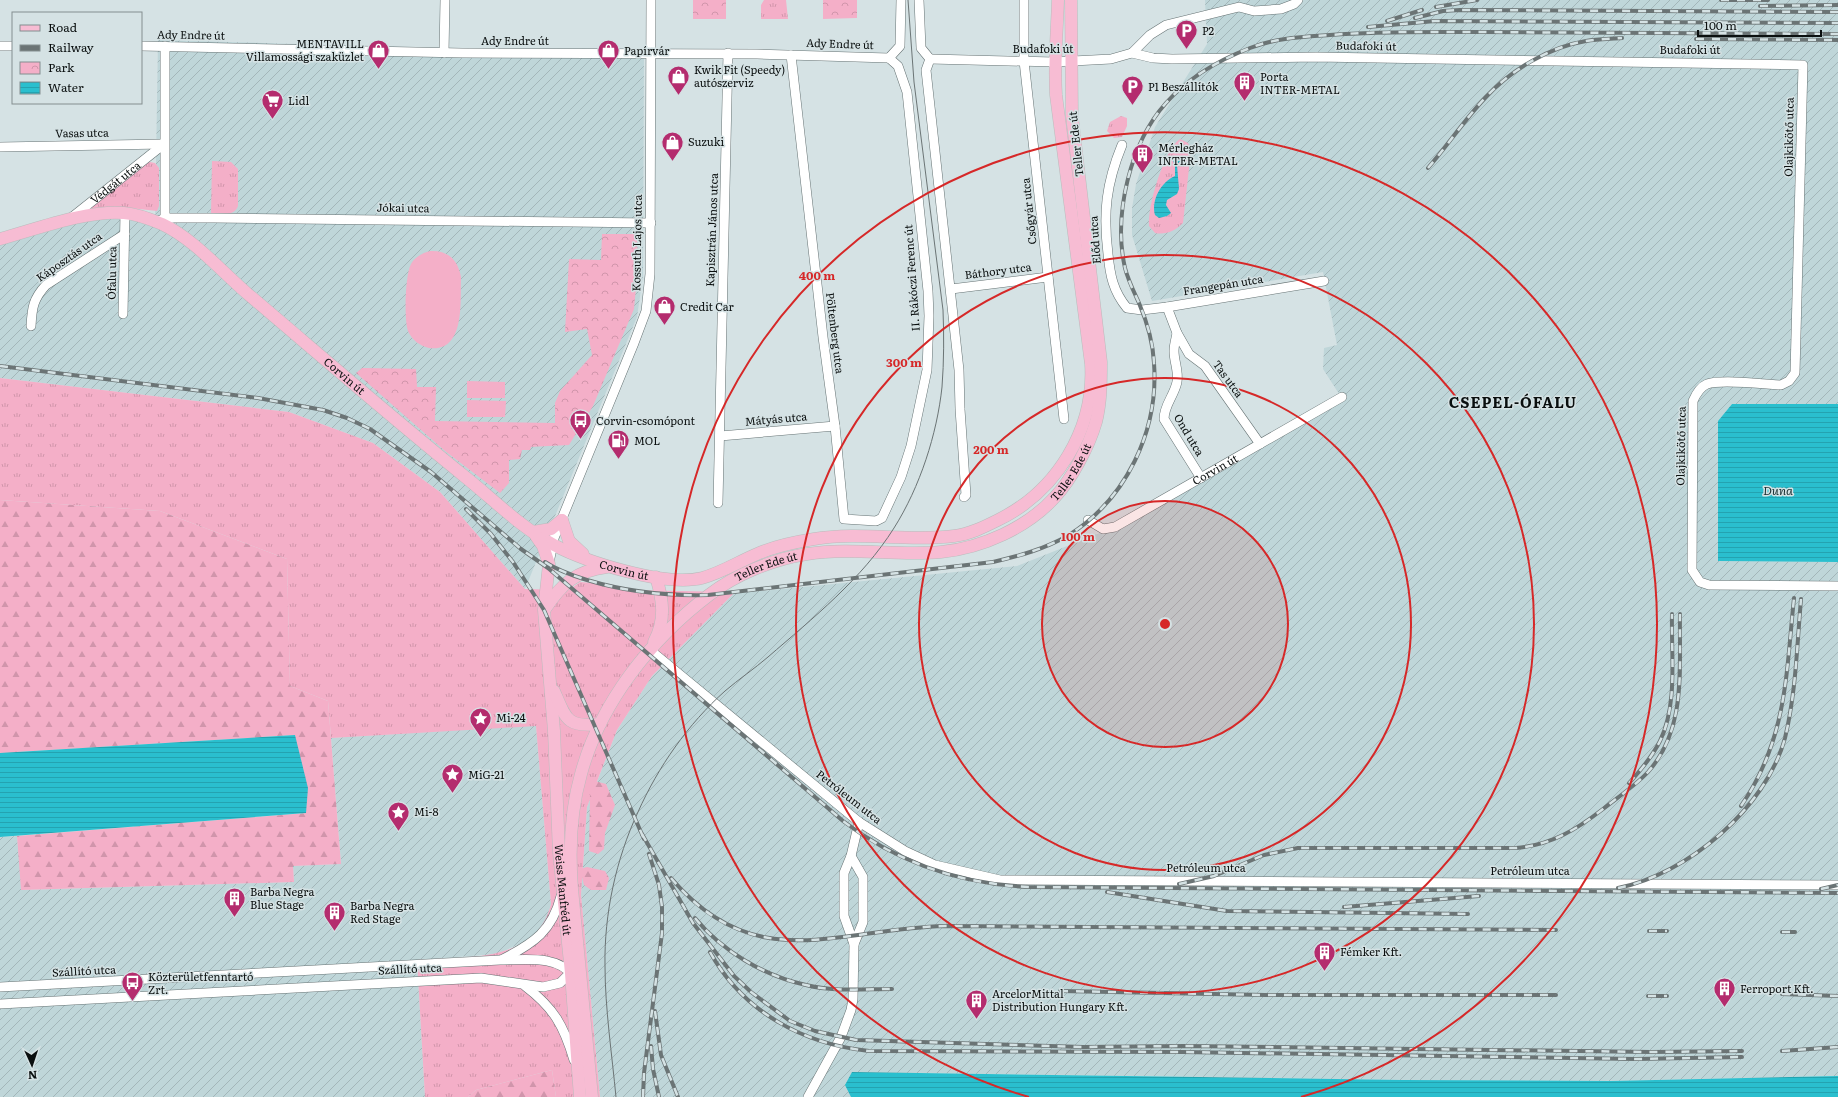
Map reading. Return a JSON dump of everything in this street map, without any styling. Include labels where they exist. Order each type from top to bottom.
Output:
[{"type":"main road","name":"Teller Ede út","points":[[656,577],[674,579],[699,578],[723,570],[772,548],[795,542],[830,536],[956,536],[983,528],[1028,502],[1062,466],[1078,439],[1090,397],[1091,364],[1056,95],[1054,62],[1057,44],[1058,0]]},
{"type":"main road","name":"Teller Ede út","points":[[650,650],[708,595],[744,575],[775,562],[808,554],[848,551],[923,553],[964,548],[990,540],[1030,519],[1055,497],[1076,466],[1088,444],[1096,420],[1101,391],[1101,362],[1072,116],[1070,61],[1071,0]]},
{"type":"main road","name":"Védgát utca","points":[[0,238],[101,213],[125,213],[162,222]]},
{"type":"main road","name":"Corvin út","points":[[162,222],[181,235],[239,287],[426,446],[533,532],[553,544],[592,561],[656,577]]},
{"type":"main road","points":[[549,564],[543,546],[533,532],[551,529],[562,520],[569,541],[592,561]]},
{"type":"main road","name":"Weiss Manfréd út","points":[[549,564],[544,610],[551,683],[562,891],[571,973],[580,1097]]},
{"type":"main road","points":[[544,610],[565,583],[584,572],[612,566]]},
{"type":"main road","points":[[650,650],[663,620],[661,595],[656,577]]},
{"type":"main road","name":"Weiss Manfréd út","points":[[592,1097],[570,859],[571,825],[581,773],[600,724],[621,688],[650,650]]},
{"type":"main road","name":"Weiss Manfréd út","points":[[551,683],[562,709],[572,723],[579,725],[600,724]]},
{"type":"street","points":[[444,0],[444,53]]},
{"type":"street","name":"Kossuth Lajos utca","points":[[549,564],[553,544],[562,520],[646,311],[650,274],[651,223],[651,0]]},
{"type":"street","points":[[889,58],[900,46],[901,0]]},
{"type":"street","points":[[919,0],[921,48],[930,59],[926,70],[959,370],[966,495],[964,496]]},
{"type":"street","name":"Csőgyár utca","points":[[1024,0],[1024,61],[1064,419]]},
{"type":"street","points":[[1132,53],[1150,35],[1166,25],[1238,4],[1254,11],[1269,11],[1281,9],[1294,4],[1298,0]]},
{"type":"street","points":[[0,46],[12,46]]},
{"type":"street","name":"Ady Endre út","points":[[142,46],[444,53],[792,54],[889,58]]},
{"type":"street","points":[[162,222],[165,46]]},
{"type":"street","name":"Budafoki út","points":[[930,59],[1054,62],[1111,59],[1132,53],[1153,58],[1172,59],[1316,57],[1803,65]]},
{"type":"street","name":"Kapisztrán János utca","points":[[718,503],[728,54]]},
{"type":"street","name":"Pöltenberg utca","points":[[792,54],[823,337],[835,426],[844,519]]},
{"type":"street","name":"II. Rákóczi Ferenc út","points":[[844,519],[876,521],[882,518],[901,477],[911,446],[927,370],[929,316],[928,291],[907,92],[898,66],[889,58]]},
{"type":"street","name":"Olajkikötő utca","points":[[1803,65],[1794,373],[1789,381],[1781,385],[1717,383],[1707,384],[1698,391],[1693,401],[1692,570],[1695,577],[1700,582],[1709,585],[1838,586]]},
{"type":"street","name":"Vasas utca","points":[[0,147],[164,144]]},
{"type":"street","name":"Védgát utca","points":[[66,221],[164,144]]},
{"type":"street","name":"Előd utca","points":[[1122,145],[1108,186],[1104,225],[1110,272],[1114,287],[1119,298],[1127,308]]},
{"type":"street","points":[[125,213],[125,234]]},
{"type":"street","name":"Jókai utca","points":[[162,222],[651,223]]},
{"type":"street","name":"Ófalu utca","points":[[123,314],[125,234]]},
{"type":"street","name":"Káposztás utca","points":[[31,326],[32,306],[39,293],[46,285],[125,234]]},
{"type":"street","name":"Báthory utca","points":[[951,289],[1048,277]]},
{"type":"street","name":"Frangepán utca","points":[[1127,308],[1142,310],[1167,307],[1324,281]]},
{"type":"street","name":"Tas utca","points":[[1167,307],[1177,333],[1189,354],[1205,366],[1260,444]]},
{"type":"street","name":"Ond utca","points":[[1177,333],[1174,353],[1178,369],[1177,380],[1174,394],[1166,405],[1164,419],[1201,478]]},
{"type":"street","name":"Corvin út","points":[[1088,520],[1103,529],[1115,527],[1342,397]]},
{"type":"street","name":"Mátyás utca","points":[[720,436],[835,426]]},
{"type":"street","name":"Petróleum utca","points":[[650,650],[859,822],[904,851],[935,865],[974,876],[1000,880],[1838,885]]},
{"type":"street","points":[[854,944],[844,916],[844,873],[851,856],[859,822]]},
{"type":"street","points":[[808,1097],[841,1037],[851,1010],[854,944],[863,922],[863,877],[851,856]]},
{"type":"street","name":"Szállító utca","points":[[500,960],[524,948],[548,929],[557,912],[562,891]]},
{"type":"street","points":[[579,957],[571,973],[583,994]]},
{"type":"street","name":"Szállító utca","points":[[0,987],[500,960],[545,960],[558,964],[571,973],[560,983],[543,987],[524,985],[507,980],[481,978],[0,1004]]},
{"type":"street","points":[[413,965],[414,981]]},
{"type":"street","points":[[296,971],[297,988]]},
{"type":"street","points":[[172,978],[172,995]]},
{"type":"street","name":"Szállító utca","points":[[524,985],[540,997],[555,1014],[570,1046],[577,1068]]},
{"type":"street","points":[[21,986],[23,1003]]},
{"type":"shaded area","points":[[1205,0],[1838,0],[1838,404],[1732,404],[1718,421],[1718,561],[1838,562],[1838,1076],[1611,1081],[1402,1080],[852,1072],[846,1085],[851,1097],[600,1097],[581,895],[587,807],[617,730],[652,676],[735,592],[761,591],[1017,566],[1115,527],[1341,397],[1323,369],[1324,348],[1337,345],[1323,272],[1152,301],[1132,235],[1132,208],[1136,184],[1155,127],[1207,44]]},
{"type":"shaded area","points":[[158,40],[644,54],[643,276],[637,317],[525,589],[440,492],[373,443],[289,412],[0,378],[0,245],[124,210],[155,224]]},
{"type":"shaded area","points":[[536,725],[551,904],[547,919],[538,931],[526,941],[497,954],[417,960],[425,1097],[0,1097],[0,837],[17,836],[22,890],[294,882],[293,866],[341,864],[331,738]]},
{"type":"green space","points":[[693,0],[726,0],[726,19],[693,19]]},
{"type":"green space","points":[[764,0],[786,0],[788,19],[761,19],[761,5]]},
{"type":"green space","points":[[823,0],[857,0],[857,18],[823,19]]},
{"type":"green space","points":[[1121,116],[1127,118],[1127,126],[1122,137],[1114,138],[1107,131],[1110,122]]},
{"type":"green space","points":[[1180,139],[1188,143],[1191,150],[1183,223],[1170,232],[1155,233],[1149,226],[1149,217],[1154,193],[1168,154]]},
{"type":"green space","points":[[212,161],[231,162],[238,169],[238,206],[234,212],[211,214]]},
{"type":"green space","points":[[145,163],[155,163],[159,168],[159,206],[157,211],[130,208],[90,209],[89,207]]},
{"type":"green space","points":[[602,234],[637,234],[638,266],[634,309],[593,406],[569,445],[509,448],[509,483],[500,493],[445,451],[356,373],[362,368],[416,369],[417,387],[436,387],[435,421],[555,423],[555,403],[560,391],[592,355],[587,329],[565,332],[569,259],[601,260]]},
{"type":"green space","points":[[430,251],[447,254],[455,261],[461,277],[461,298],[455,334],[449,342],[441,347],[429,348],[422,346],[417,342],[408,331],[406,287],[411,264],[419,256]]},
{"type":"green space","points":[[0,378],[289,412],[373,443],[440,492],[525,589],[569,590],[580,582],[593,583],[621,590],[735,592],[652,676],[617,730],[587,807],[581,895],[600,1097],[556,1097],[552,1070],[476,1090],[468,1097],[425,1097],[417,960],[477,956],[497,953],[515,947],[531,938],[543,923],[551,904],[536,726],[331,738],[328,701],[290,686],[287,559],[160,511],[0,500]]},
{"type":"green space","points":[[467,381],[505,382],[505,398],[467,398]]},
{"type":"green space","points":[[467,400],[506,401],[505,417],[467,417]]},
{"type":"green space","points":[[533,441],[530,450],[522,450],[520,459],[509,460],[509,476],[485,474],[487,454]]},
{"type":"green space","points":[[0,500],[160,511],[287,559],[290,686],[328,701],[341,864],[293,866],[294,882],[21,890],[17,836],[306,813],[295,735],[0,753]]},
{"type":"green space","points":[[595,781],[606,784],[615,805],[605,833],[604,849],[598,854],[589,851],[590,794]]},
{"type":"green space","points":[[587,867],[605,871],[609,878],[606,890],[591,890],[584,885],[580,869]]},
{"type":"green space","points":[[552,1070],[556,1097],[468,1097],[476,1090]]},
{"type":"water","points":[[1177,156],[1181,160],[1177,165],[1179,189],[1177,194],[1167,200],[1166,205],[1171,213],[1167,216],[1159,218],[1155,215],[1154,203],[1161,187],[1175,176],[1175,165],[1172,159]]},
{"type":"water","name":"Duna","points":[[1732,404],[1838,404],[1838,562],[1718,561],[1718,421]]},
{"type":"water","points":[[295,735],[308,788],[306,813],[0,837],[0,753]]},
{"type":"water","points":[[852,1072],[1402,1080],[1611,1081],[1838,1076],[1838,1097],[851,1097],[845,1085]]},
{"type":"tram line","points":[[616,1097],[606,998],[605,946],[609,907],[623,849],[646,795],[675,747],[711,704],[836,597],[881,547],[894,528],[912,495],[926,460],[936,423],[942,387],[944,348],[943,310],[914,82],[908,0]]},
{"type":"railway","points":[[1436,7],[1477,0]]},
{"type":"railway","points":[[1721,0],[1768,0]]},
{"type":"railway","points":[[1760,6],[1838,5]]},
{"type":"railway","points":[[1387,21],[1422,10]]},
{"type":"railway","points":[[1415,18],[1443,11],[1460,10],[1838,12]]},
{"type":"railway","points":[[1368,27],[1435,21],[1838,23]]},
{"type":"railway","points":[[545,562],[577,577],[617,588],[662,594],[708,595],[993,562],[1032,552],[1069,535],[1089,520],[1107,502],[1122,483],[1135,461],[1151,414],[1154,388],[1154,363],[1152,347],[1145,317],[1126,272],[1122,247],[1121,225],[1123,203],[1134,159],[1153,119],[1175,94],[1194,78],[1216,64],[1250,48],[1289,38],[1386,32],[1838,34]]},
{"type":"railway","points":[[1428,168],[1486,97],[1519,69],[1558,48],[1590,40],[1622,38]]},
{"type":"railway","points":[[1696,39],[1838,40]]},
{"type":"railway","points":[[0,366],[258,398],[323,410],[347,418],[370,429],[431,472],[521,549],[548,568],[843,821],[864,836],[908,860],[954,876],[1003,885],[1029,887],[1838,893]]},
{"type":"railway","points":[[466,509],[491,534],[513,562],[544,610],[644,839]]},
{"type":"railway","points":[[1741,806],[1756,781],[1768,756],[1776,731],[1786,680],[1794,598]]},
{"type":"railway","points":[[1618,888],[1644,880],[1671,868],[1697,853],[1721,834],[1742,813],[1761,789],[1775,764],[1785,738],[1789,721],[1796,669],[1801,599]]},
{"type":"railway","points":[[1629,783],[1653,752],[1666,727],[1672,679],[1672,614]]},
{"type":"railway","points":[[1179,884],[1214,876],[1264,855],[1298,848],[1516,848],[1541,844],[1573,830],[1593,817],[1638,782],[1661,755],[1675,717],[1678,697],[1680,677],[1680,614]]},
{"type":"railway","points":[[642,834],[693,923],[734,976],[751,992],[790,1021],[815,1031],[856,1040],[1083,1047],[1185,1046],[1651,1052],[1742,1051]]},
{"type":"railway","points":[[643,1097],[644,1073],[662,933],[662,907],[659,885],[649,854]]},
{"type":"railway","points":[[671,878],[702,909],[734,928],[766,937],[799,940],[833,938],[905,929],[944,926],[1556,930]]},
{"type":"railway","points":[[1821,889],[1838,885]]},
{"type":"railway","points":[[1107,892],[1227,911],[1468,914]]},
{"type":"railway","points":[[1344,907],[1479,896]]},
{"type":"railway","points":[[695,918],[706,930],[731,951],[760,969],[790,981],[827,989],[892,989]]},
{"type":"railway","points":[[1649,931],[1667,931]]},
{"type":"railway","points":[[1782,932],[1795,932]]},
{"type":"railway","points":[[710,952],[739,992],[757,1008],[777,1021],[798,1032],[821,1041],[869,1051],[1183,1052],[1636,1059],[1742,1057]]},
{"type":"railway","points":[[1060,991],[1265,995],[1556,995]]},
{"type":"railway","points":[[1782,994],[1838,996]]},
{"type":"railway","points":[[1648,996],[1667,996]]},
{"type":"railway","points":[[655,1011],[661,1055],[678,1097]]},
{"type":"railway","points":[[651,1046],[653,1069],[659,1097]]},
{"type":"railway","points":[[1782,1051],[1838,1047]]},
{"type":"place","name":"P2","points":[[1186,50]]},
{"type":"place","name":"MENTAVILL Villamossági szaküzlet","points":[[379,70]]},
{"type":"place","name":"Papírvár","points":[[609,70]]},
{"type":"place","name":"Kwik Fit (Speedy) autószerviz","points":[[679,96]]},
{"type":"place","name":"Porta INTER-METAL","points":[[1245,102]]},
{"type":"place","name":"P1 Beszállítók","points":[[1133,106]]},
{"type":"place","name":"Lidl","points":[[273,120]]},
{"type":"place","name":"Suzuki","points":[[673,162]]},
{"type":"place","name":"Mérlegház INTER-METAL","points":[[1143,174]]},
{"type":"place","name":"Credit Car","points":[[665,326]]},
{"type":"place","name":"Corvin-csomópont","points":[[581,440]]},
{"type":"place","name":"MOL","points":[[619,460]]},
{"type":"place","name":"Mi-24","points":[[480,738]]},
{"type":"place","name":"MiG-21","points":[[452,794]]},
{"type":"place","name":"Mi-8","points":[[399,832]]},
{"type":"place","name":"Barba Negra Blue Stage","points":[[234,918]]},
{"type":"place","name":"Barba Negra Red Stage","points":[[335,932]]},
{"type":"place","name":"Fémker Kft.","points":[[1324,972]]},
{"type":"place","name":"Közterületfenntartó Zrt.","points":[[133,1002]]},
{"type":"place","name":"Ferroport Kft.","points":[[1725,1008]]},
{"type":"place","name":"ArcelorMittal Distribution Hungary Kft.","points":[[976,1020]]},
{"type":"district","name":"CSEPEL-ÓFALU","points":[[1513,403]]}]
